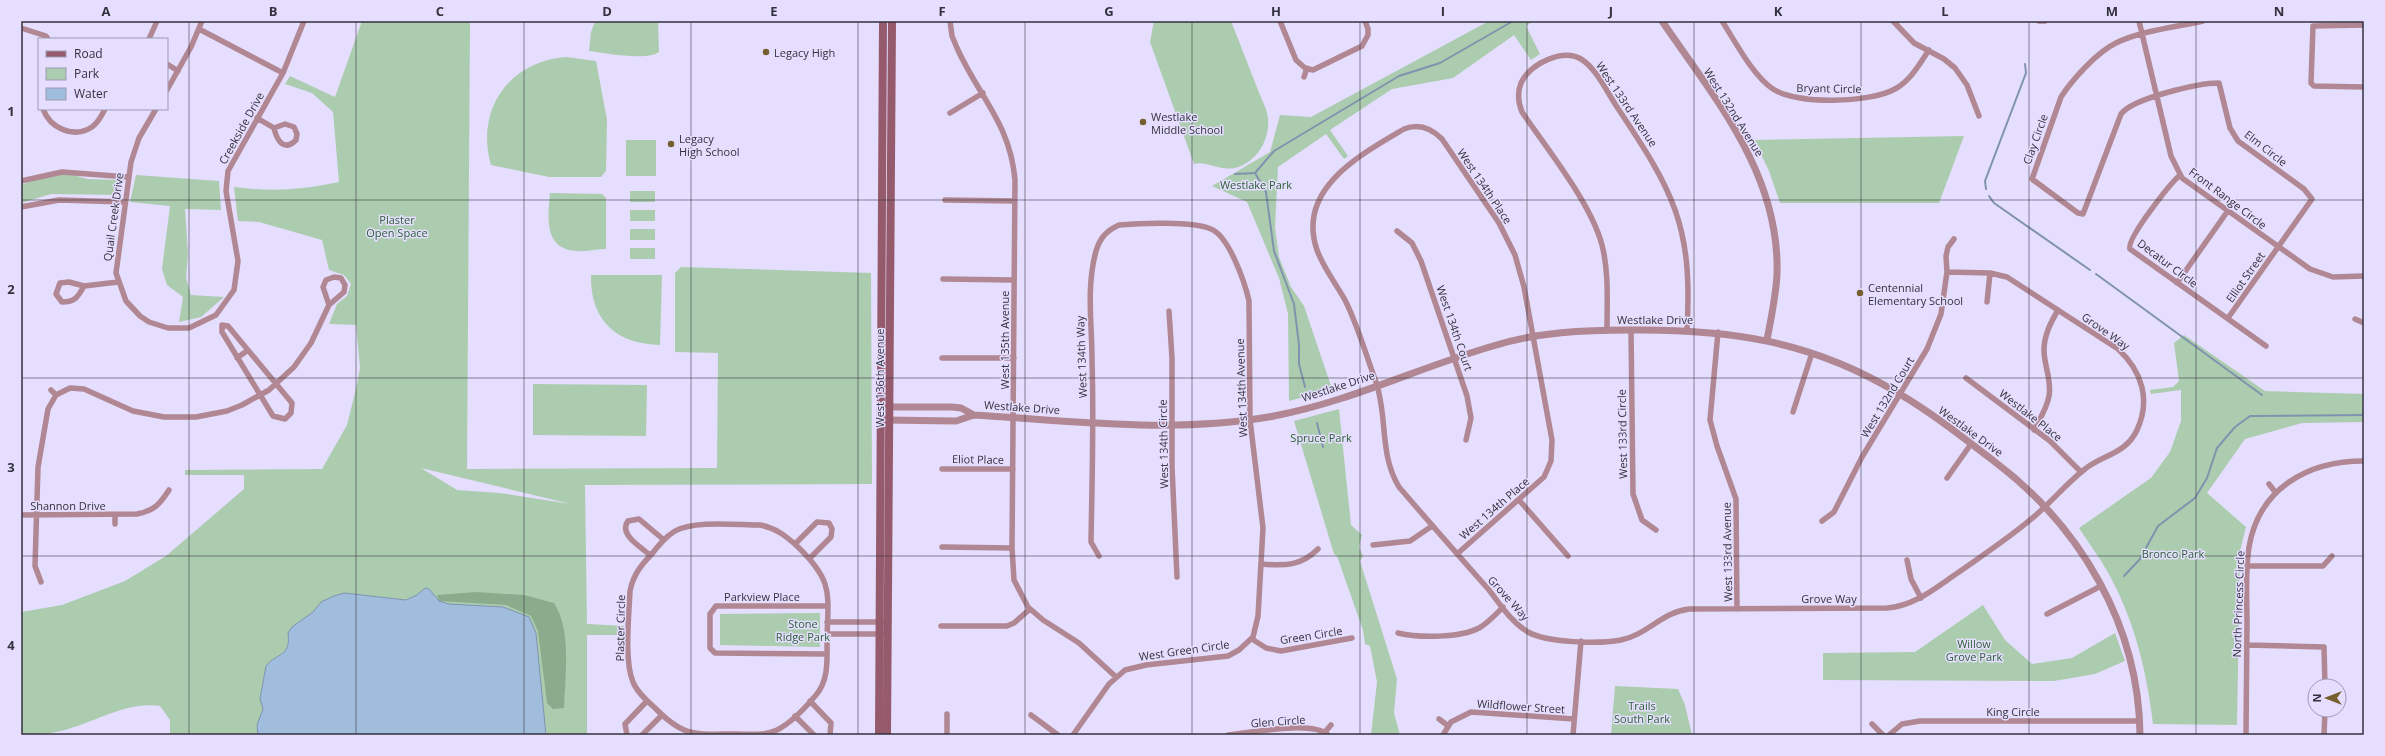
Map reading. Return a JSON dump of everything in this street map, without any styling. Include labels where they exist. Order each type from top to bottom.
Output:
[{"type":"main road","name":"West 136th Avenue","points":[[883,21],[886,407]]},
{"type":"main road","name":"West 136th Avenue","points":[[887,735],[884,634],[885,420],[892,127],[892,21]]},
{"type":"main road","points":[[883,117],[892,127]]},
{"type":"main road","name":"West 136th Avenue","points":[[879,735],[884,634]]},
{"type":"street","points":[[149,38],[157,21]]},
{"type":"street","points":[[168,88],[202,21]]},
{"type":"street","name":"Creekside Drive","points":[[216,315],[230,299],[239,270],[226,195],[226,180],[232,162],[283,73],[304,21]]},
{"type":"street","name":"West 135th Avenue","points":[[950,21],[952,36],[956,48],[1001,124],[1011,148],[1014,168],[1012,548],[1014,580],[1030,609],[1080,643],[1116,678]]},
{"type":"street","points":[[1280,21],[1296,60],[1307,68],[1316,70],[1362,46],[1366,39],[1368,29],[1365,21]]},
{"type":"street","name":"West 132nd Avenue","points":[[1662,21],[1737,133],[1756,167],[1764,187],[1774,227],[1777,262],[1776,287],[1767,340]]},
{"type":"street","name":"Bryant Circle","points":[[1722,21],[1762,80],[1783,94],[1806,100],[1866,98],[1882,95],[1895,89],[1908,80],[1928,50]]},
{"type":"street","points":[[1892,21],[1909,39],[1955,68],[1967,85],[1979,116]]},
{"type":"street","points":[[2039,21],[2045,21]]},
{"type":"street","name":"Front Range Circle","points":[[2139,21],[2172,156],[2180,175],[2196,190],[2297,262],[2322,274],[2344,278],[2364,276]]},
{"type":"street","points":[[2142,35],[2203,21]]},
{"type":"street","points":[[2364,25],[2313,26],[2311,83],[2314,86],[2322,87],[2364,87]]},
{"type":"street","points":[[21,28],[46,36],[47,38]]},
{"type":"street","points":[[199,29],[283,73]]},
{"type":"street","name":"Clay Circle","points":[[2142,35],[2116,43],[2107,48],[2067,88],[2061,97],[2032,176],[2032,180],[2078,213],[2085,213],[2121,114],[2137,101],[2157,96]]},
{"type":"street","points":[[1366,39],[1374,41]]},
{"type":"street","name":"West 133rd Avenue","points":[[1607,330],[1606,274],[1598,234],[1585,207],[1522,112],[1519,101],[1521,83],[1528,74],[1552,58],[1562,55],[1577,57],[1591,69],[1667,185],[1679,218],[1687,254],[1689,289],[1687,329]]},
{"type":"street","points":[[168,65],[178,71]]},
{"type":"street","points":[[1304,77],[1307,68]]},
{"type":"street","name":"Elm Circle","points":[[2157,96],[2219,83],[2230,128],[2238,141],[2310,194],[2310,203],[2278,248]]},
{"type":"street","points":[[950,113],[983,93]]},
{"type":"street","points":[[43,110],[48,119],[56,127],[74,132],[92,127],[104,110]]},
{"type":"street","name":"Quail Creek Drive","points":[[155,110],[134,150],[128,177],[116,264],[121,293],[132,309],[149,322],[158,326],[173,329],[189,328],[216,315]]},
{"type":"street","points":[[257,118],[274,128],[276,138],[282,145],[292,144],[296,140],[297,134],[294,127],[285,124],[274,128]]},
{"type":"street","name":"West 134th Place","points":[[1377,385],[1351,314],[1317,251],[1314,238],[1314,214],[1326,186],[1336,175],[1410,127],[1424,127],[1432,130],[1442,139],[1510,242],[1520,271],[1552,440],[1552,457],[1544,477],[1457,554]]},
{"type":"street","points":[[21,181],[62,172],[128,177]]},
{"type":"street","name":"Decatur Circle","points":[[2180,175],[2171,183],[2129,245],[2132,250],[2266,346]]},
{"type":"street","points":[[21,207],[59,200],[125,202]]},
{"type":"street","points":[[945,200],[1015,201]]},
{"type":"street","points":[[2177,283],[2227,212]]},
{"type":"street","name":"West 134th Way","points":[[1099,556],[1091,542],[1092,359],[1088,299],[1096,252],[1101,238],[1110,229],[1119,225],[1178,225]]},
{"type":"street","name":"West 134th Avenue","points":[[1178,225],[1195,225],[1212,229],[1221,236],[1246,285],[1249,301],[1250,420],[1262,511],[1262,564],[1258,616],[1252,639]]},
{"type":"street","name":"West 134th Court","points":[[1398,231],[1410,240],[1415,248],[1463,380],[1471,418],[1466,440]]},
{"type":"street","points":[[1946,272],[1946,256],[1948,247],[1954,239]]},
{"type":"street","name":"Elliot Street","points":[[2228,318],[2278,248]]},
{"type":"street","name":"Grove Way","points":[[1377,385],[1382,403],[1384,442],[1389,467],[1399,487],[1503,607],[1529,632],[1546,638],[1581,641],[1621,640],[1643,631],[1666,615],[1686,609],[1887,608],[1901,606],[1921,598],[2003,541],[2045,506],[2081,472],[2094,463],[2114,454],[2129,442],[2142,420],[2144,390],[2137,370],[2129,359],[2118,350],[2007,277],[1990,273],[1946,272]]},
{"type":"street","name":"West 132nd Court","points":[[1822,521],[1834,512],[1862,457],[1927,349],[1938,323],[1946,272]]},
{"type":"street","points":[[1987,302],[1990,273]]},
{"type":"street","points":[[41,582],[35,566],[38,467],[48,408],[56,395],[62,390],[77,387],[133,411],[180,418],[211,415],[227,411],[259,396],[276,384],[304,354],[318,329],[328,305],[344,292],[345,285],[341,278],[334,277],[326,280],[323,287],[328,305]]},
{"type":"street","points":[[943,279],[1014,280]]},
{"type":"street","points":[[84,286],[77,299],[69,302],[62,302],[56,294],[60,283],[69,282],[84,286],[118,282]]},
{"type":"street","points":[[2034,430],[2045,410],[2049,395],[2044,345],[2047,331],[2058,310]]},
{"type":"street","name":"West 134th Circle","points":[[1169,311],[1172,358],[1172,426],[1178,578]]},
{"type":"street","points":[[216,315],[222,325],[222,332],[259,396],[273,416],[284,419],[291,413],[292,403],[228,326],[222,325]]},
{"type":"street","points":[[2355,319],[2364,323]]},
{"type":"street","name":"Westlake Drive","points":[[885,420],[956,421],[974,415],[1172,426],[1250,420],[1299,410],[1491,346],[1533,336],[1562,332],[1687,329],[1718,332],[1767,340],[1812,353],[1851,368],[1900,394],[2009,473],[2045,506],[2078,547],[2101,586],[2117,619],[2132,662],[2137,684],[2140,735]]},
{"type":"street","name":"West 133rd Circle","points":[[1631,330],[1633,494],[1642,520],[1656,530]]},
{"type":"street","name":"West 133rd Avenue","points":[[1718,332],[1710,420],[1717,446],[1736,499],[1737,609]]},
{"type":"street","points":[[237,358],[248,350]]},
{"type":"street","points":[[1793,412],[1812,353]]},
{"type":"street","points":[[942,358],[1014,358]]},
{"type":"street","name":"Westlake Place","points":[[1966,378],[2064,453],[2081,472]]},
{"type":"street","points":[[51,390],[56,395]]},
{"type":"street","name":"Westlake Drive","points":[[886,407],[958,407],[974,415]]},
{"type":"street","points":[[1946,478],[1971,444]]},
{"type":"street","name":"North Princess Circle","points":[[2246,735],[2248,566],[2253,530],[2260,516],[2276,493],[2289,482],[2316,467],[2346,461],[2364,461]]},
{"type":"street","name":"Eliot Place","points":[[942,468],[1013,469]]},
{"type":"street","points":[[2269,484],[2276,493]]},
{"type":"street","name":"Shannon Drive","points":[[21,515],[137,514],[154,509],[160,504],[169,490]]},
{"type":"street","points":[[1519,500],[1568,556]]},
{"type":"street","name":"Shannon Drive","points":[[115,515],[115,524]]},
{"type":"street","points":[[650,555],[626,534],[625,527],[628,521],[639,519],[664,540]]},
{"type":"street","points":[[794,544],[817,522],[829,523],[832,529],[831,537],[810,558]]},
{"type":"street","name":"Plaster Circle","points":[[760,525],[777,530],[810,558],[821,572],[825,581],[827,606],[827,654],[825,678],[816,695],[795,716],[778,729],[765,734],[697,734],[680,730],[647,701],[638,690],[630,670],[630,591],[636,573],[664,540],[676,530],[693,526],[760,525]]},
{"type":"street","points":[[1373,545],[1410,541],[1432,526]]},
{"type":"street","points":[[942,548],[1012,548]]},
{"type":"street","points":[[1262,564],[1286,566],[1300,563],[1318,549]]},
{"type":"street","points":[[2248,566],[2323,566],[2332,556]]},
{"type":"street","points":[[1907,560],[1911,579],[1921,598]]},
{"type":"street","points":[[2047,614],[2101,586]]},
{"type":"street","name":"Parkview Place","points":[[827,606],[716,606],[710,614],[710,648],[715,653],[827,654]]},
{"type":"street","points":[[1398,633],[1414,637],[1471,631],[1483,625],[1503,607]]},
{"type":"street","points":[[941,626],[1007,626],[1014,623],[1030,609]]},
{"type":"street","points":[[827,622],[884,622]]},
{"type":"street","points":[[827,634],[884,634]]},
{"type":"street","name":"Green Circle","points":[[1252,639],[1266,648],[1281,651],[1352,638]]},
{"type":"street","name":"West Green Circle","points":[[1073,735],[1116,678],[1135,666],[1228,656],[1239,650],[1252,639]]},
{"type":"street","points":[[1572,735],[1581,641]]},
{"type":"street","points":[[2247,645],[2324,648],[2325,678]]},
{"type":"street","points":[[627,735],[625,724],[647,701]]},
{"type":"street","points":[[810,701],[831,723],[830,735]]},
{"type":"street","name":"Wildflower Street","points":[[1447,725],[1459,717],[1475,712],[1574,719]]},
{"type":"street","points":[[947,714],[947,735]]},
{"type":"street","points":[[642,735],[662,715]]},
{"type":"street","points":[[1030,715],[1058,735]]},
{"type":"street","points":[[795,716],[814,735]]},
{"type":"street","points":[[2324,718],[2324,735]]},
{"type":"street","points":[[1439,719],[1447,725],[1443,735]]},
{"type":"street","name":"King Circle","points":[[1889,735],[1902,724],[1920,721],[2140,720]]},
{"type":"street","points":[[1872,724],[1882,735]]},
{"type":"street","points":[[1326,734],[1331,725]]},
{"type":"street","name":"Glen Circle","points":[[1228,735],[1306,727],[1326,734]]},
{"type":"green space","name":"Plaster Open Space","points":[[362,21],[470,21],[467,469],[717,468],[718,353],[675,352],[675,273],[681,267],[871,273],[872,484],[585,485],[587,624],[624,626],[623,635],[587,635],[587,735],[170,735],[170,720],[160,706],[147,705],[122,710],[61,731],[21,735],[21,612],[62,605],[125,581],[166,556],[244,489],[244,475],[185,475],[185,470],[322,469],[347,425],[360,368],[356,325],[329,324],[337,304],[347,296],[351,284],[344,275],[329,270],[322,240],[259,222],[238,221],[234,187],[274,190],[312,187],[339,182],[333,112],[312,93],[285,84],[290,76],[335,97]],"holes":[[[421,468],[571,504],[500,493],[457,490]]]},
{"type":"green space","points":[[595,21],[658,21],[659,52],[653,55],[636,56],[615,55],[589,51],[591,32]]},
{"type":"green space","points":[[1154,21],[1231,21],[1268,118],[1267,133],[1262,146],[1253,158],[1241,166],[1234,168],[1221,168],[1199,163],[1194,164],[1150,42]]},
{"type":"green space","name":"Westlake Park","points":[[1489,21],[1533,21],[1526,26],[1540,54],[1531,60],[1514,35],[1453,78],[1392,89],[1330,130],[1348,156],[1344,159],[1326,134],[1278,167],[1275,227],[1279,257],[1291,287],[1304,306],[1332,389],[1289,401],[1288,314],[1279,278],[1247,202],[1212,186],[1270,152],[1280,115],[1311,117]]},
{"type":"green space","points":[[566,57],[596,61],[607,120],[606,171],[601,177],[549,177],[491,165],[487,145],[488,125],[493,108],[501,92],[513,78],[528,68],[546,61]]},
{"type":"green space","points":[[1964,136],[1939,203],[1780,203],[1769,171],[1754,140]]},
{"type":"green space","points":[[626,140],[656,140],[656,176],[626,176]]},
{"type":"green space","points":[[70,174],[87,179],[120,180],[119,195],[51,194],[21,203],[21,185],[49,175]]},
{"type":"green space","points":[[136,175],[219,181],[221,210],[185,209],[188,254],[186,278],[191,295],[224,297],[201,317],[179,322],[183,297],[167,285],[162,269],[170,206],[130,202]]},
{"type":"green space","points":[[630,191],[655,191],[655,202],[630,202]]},
{"type":"green space","points":[[550,193],[602,194],[606,198],[606,249],[578,251],[567,249],[559,245],[553,239],[549,222]]},
{"type":"green space","points":[[630,210],[655,210],[655,221],[630,221]]},
{"type":"green space","points":[[630,229],[655,229],[655,240],[630,240]]},
{"type":"green space","points":[[630,248],[655,248],[655,259],[630,259]]},
{"type":"green space","points":[[591,275],[662,275],[660,345],[644,344],[631,340],[619,334],[609,326],[601,317],[595,305]]},
{"type":"green space","name":"Bronco Park","points":[[2184,335],[2265,391],[2364,394],[2364,422],[2302,423],[2245,439],[2207,493],[2246,527],[2240,551],[2237,725],[2153,724],[2144,669],[2128,615],[2101,560],[2079,528],[2151,478],[2170,452],[2181,421],[2181,390],[2151,394],[2150,390],[2173,387],[2179,381],[2174,343]]},
{"type":"green space","points":[[533,384],[647,385],[646,436],[533,435]]},
{"type":"green space","name":"Spruce Park","points":[[1339,409],[1351,525],[1362,535],[1359,547],[1363,556],[1360,561],[1397,679],[1394,713],[1400,735],[1371,735],[1377,682],[1370,646],[1365,644],[1363,630],[1337,556],[1334,554],[1294,421]]},
{"type":"green space","points":[[476,592],[524,595],[554,603],[560,614],[565,640],[566,668],[564,708],[553,709],[547,703],[538,631],[531,616],[506,605],[439,601],[437,595]]},
{"type":"green space","name":"Willow Grove Park","points":[[1983,605],[2005,640],[2032,664],[2072,658],[2115,633],[2125,661],[2095,674],[2054,681],[1823,680],[1823,653],[1915,652]]},
{"type":"green space","name":"Stone Ridge Park","points":[[820,613],[820,647],[720,645],[720,614]]},
{"type":"green space","name":"Trails South Park","points":[[1615,686],[1678,689],[1685,705],[1692,735],[1611,735]]},
{"type":"water","points":[[425,588],[429,589],[439,601],[449,604],[503,607],[529,617],[536,633],[546,735],[258,735],[257,725],[263,709],[260,699],[266,666],[285,651],[288,641],[288,633],[292,627],[313,612],[321,602],[344,593],[406,600],[417,595]]},
{"type":"waterway","points":[[1305,387],[1299,364],[1299,345],[1294,304],[1274,251],[1266,192],[1255,173],[1274,151],[1399,76],[1440,63],[1513,21]]},
{"type":"waterway","points":[[1986,189],[1985,181],[2026,73],[2025,64]]},
{"type":"waterway","points":[[1235,174],[1255,173]]},
{"type":"waterway","points":[[1989,196],[1994,203],[2090,270]]},
{"type":"waterway","points":[[2096,274],[2262,395]]},
{"type":"waterway","points":[[2124,576],[2140,559],[2158,526],[2195,498],[2207,478],[2217,448],[2235,427],[2250,416],[2364,415]]},
{"type":"waterway","points":[[1317,423],[1323,447]]},
{"type":"place","name":"Legacy High","points":[[766,52]]},
{"type":"place","name":"Westlake Middle School","points":[[1143,122]]},
{"type":"place","name":"Legacy High School","points":[[671,144]]},
{"type":"place","name":"Centennial Elementary School","points":[[1860,293]]}]
